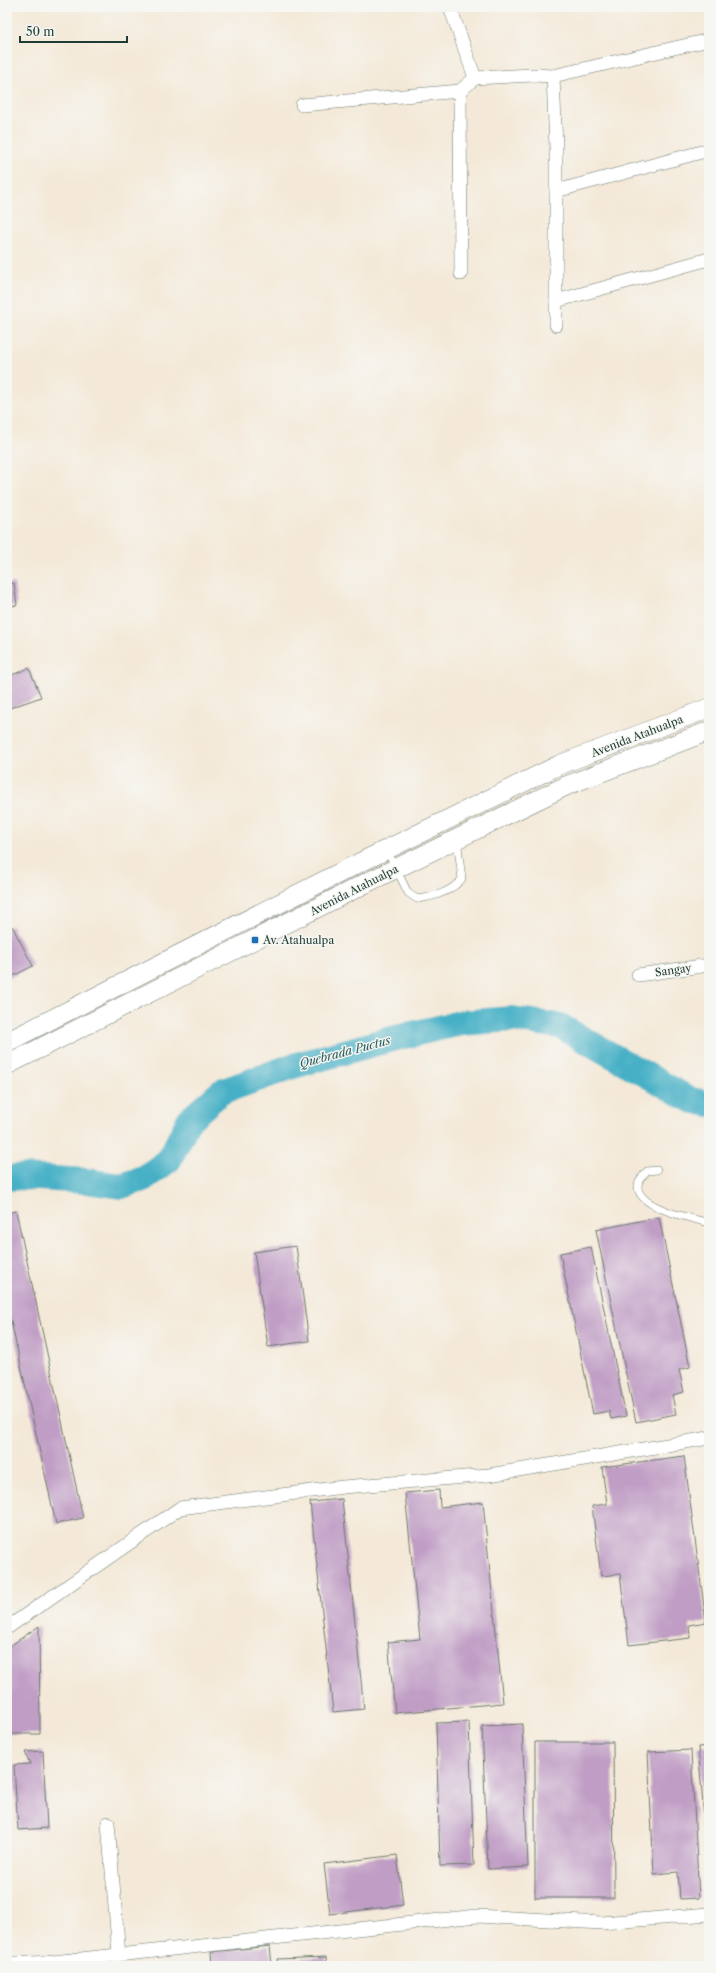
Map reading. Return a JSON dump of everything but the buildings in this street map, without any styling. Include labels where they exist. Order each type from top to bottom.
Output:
[{"type":"main road","name":"Avenida Atahualpa","points":[[7,1042],[254,916],[559,765],[709,708]]},
{"type":"main road","name":"Avenida Atahualpa","points":[[7,1065],[463,836],[568,785],[709,731]]},
{"type":"main road","points":[[637,736],[645,755]]},
{"type":"main road","points":[[460,814],[463,836]]},
{"type":"main road","points":[[254,916],[264,936]]},
{"type":"main road","points":[[78,1006],[87,1025]]},
{"type":"street","points":[[450,7],[475,78]]},
{"type":"street","points":[[302,105],[460,91],[475,78],[533,75],[553,76],[709,40]]},
{"type":"street","points":[[553,76],[556,191],[556,325]]},
{"type":"street","points":[[460,91],[461,274]]},
{"type":"street","points":[[556,191],[709,150]]},
{"type":"street","points":[[556,301],[709,259]]},
{"type":"street","name":"Sangay","points":[[638,976],[709,965]]},
{"type":"street","points":[[7,1628],[180,1508],[343,1487],[489,1475],[709,1438]]},
{"type":"street","points":[[108,1823],[119,1955]]},
{"type":"street","points":[[7,1964],[53,1962],[477,1916],[602,1923],[709,1914]]},
{"type":"lane","points":[[387,850],[408,893],[417,899],[430,898],[455,887],[462,879],[463,836]]},
{"type":"lane","points":[[657,1170],[647,1171],[639,1181],[639,1193],[647,1202],[659,1208],[709,1224]]},
{"type":"waterway","name":"Quebrada Puctus","points":[[7,1178],[23,1177],[86,1181],[121,1186],[143,1179],[169,1160],[189,1120],[221,1092],[293,1066],[399,1037],[461,1023],[512,1019],[560,1026],[691,1100],[709,1104]]},
{"type":"place","name":"Av. Atahualpa","points":[[255,940]]}]
